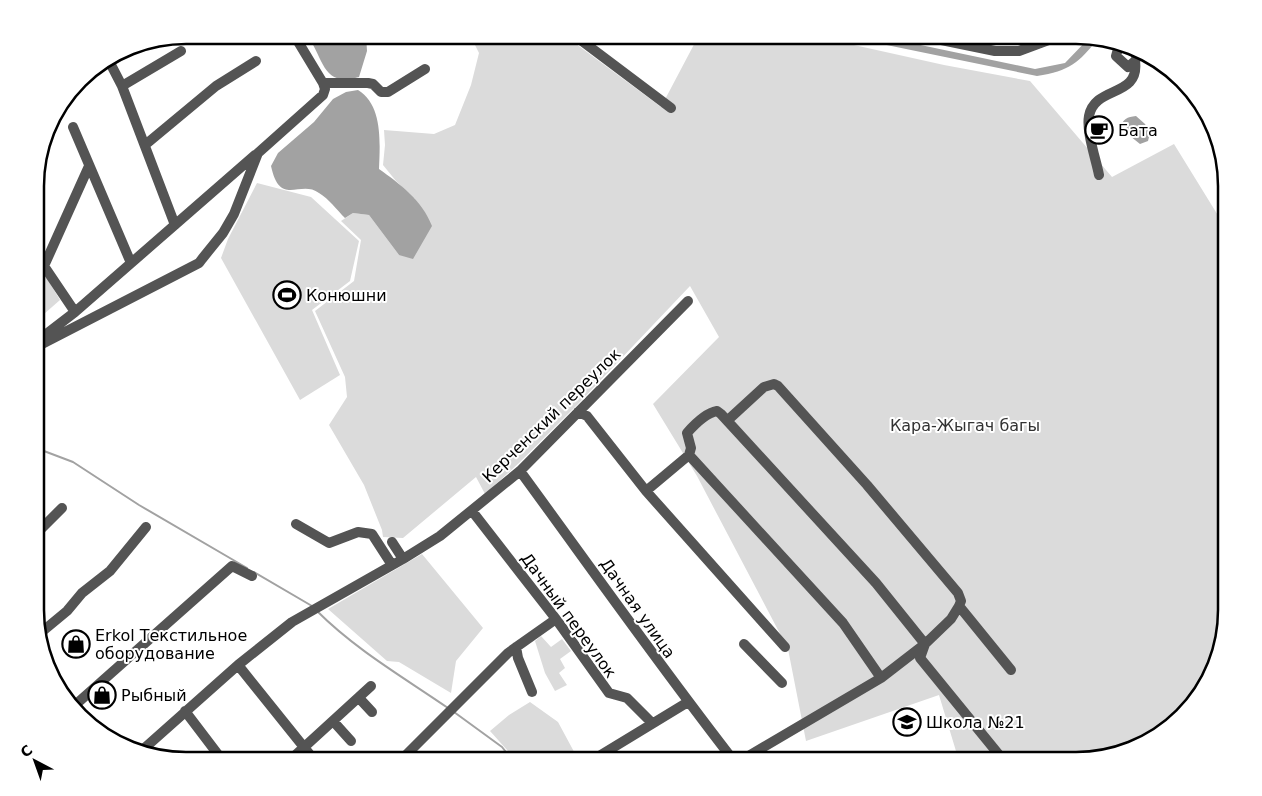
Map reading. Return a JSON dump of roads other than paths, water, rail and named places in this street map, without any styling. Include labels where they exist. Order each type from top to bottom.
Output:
[{"type":"street","points":[[44,336],[75,312],[323,95],[324,83],[300,44]]},
{"type":"street","points":[[586,44],[671,108]]},
{"type":"street","points":[[960,44],[995,51],[1019,51],[1038,44]]},
{"type":"street","points":[[1118,50],[1116,56],[1128,67],[1137,57]]},
{"type":"street","points":[[122,86],[181,51]]},
{"type":"street","points":[[145,145],[216,86],[256,61]]},
{"type":"street","points":[[1099,175],[1088,125],[1089,115],[1094,105],[1104,96],[1130,84],[1136,71],[1135,61]]},
{"type":"street","points":[[111,65],[122,86],[175,225]]},
{"type":"street","points":[[324,83],[368,83],[373,84],[381,92],[388,92],[425,69]]},
{"type":"street","points":[[73,127],[131,263]]},
{"type":"street","points":[[44,343],[199,263],[224,233],[234,214],[258,153]]},
{"type":"street","points":[[44,254],[89,166]]},
{"type":"street","points":[[44,266],[75,312]]},
{"type":"street","name":"Керченский переулок","points":[[146,747],[238,665],[292,622],[392,566],[440,536],[472,511],[520,471],[688,301]]},
{"type":"street","points":[[728,420],[764,387],[776,384],[867,485],[958,593],[961,601],[951,619],[925,644],[881,678],[755,752]]},
{"type":"street","points":[[646,491],[689,455],[691,448],[687,435],[696,423],[716,411],[728,420],[876,583],[925,644]]},
{"type":"street","points":[[578,412],[587,416],[646,491],[785,647]]},
{"type":"street","points":[[689,455],[843,624],[881,678]]},
{"type":"street","name":"Дачная улица","points":[[520,471],[643,642],[727,752]]},
{"type":"street","points":[[44,526],[62,508]]},
{"type":"street","name":"Дачный переулок","points":[[472,511],[556,618],[609,693],[626,698],[652,724]]},
{"type":"street","points":[[296,524],[329,543],[358,532],[372,534],[392,566]]},
{"type":"street","points":[[45,629],[66,611],[82,593],[110,571],[146,527]]},
{"type":"street","points":[[392,542],[403,558]]},
{"type":"street","points":[[78,703],[232,566],[252,576]]},
{"type":"street","points":[[959,606],[1011,670]]},
{"type":"street","points":[[409,752],[478,681],[516,647],[556,618]]},
{"type":"street","points":[[744,644],[782,683]]},
{"type":"street","points":[[925,644],[920,658],[997,752]]},
{"type":"street","points":[[516,647],[518,658],[532,692]]},
{"type":"street","points":[[238,665],[308,752]]},
{"type":"street","points":[[299,752],[371,686]]},
{"type":"street","points":[[359,698],[372,712]]},
{"type":"street","points":[[606,752],[688,702]]},
{"type":"street","points":[[186,711],[217,752]]},
{"type":"street","points":[[333,721],[351,742]]},
{"type":"waterway","points":[[44,451],[73,462],[139,505],[247,568]]},
{"type":"waterway","points":[[254,572],[312,606]]},
{"type":"waterway","points":[[317,611],[364,651],[448,708]]},
{"type":"waterway","points":[[454,712],[502,747],[506,752]]},
{"type":"place","name":"Бата","points":[[1099,130]]},
{"type":"place","name":"Конюшни","points":[[287,295]]},
{"type":"place","name":"Erkol Текстильное оборудование","points":[[76,644]]},
{"type":"place","name":"Рыбный","points":[[102,695]]},
{"type":"place","name":"Школа №21","points":[[907,722]]},
{"type":"park label","name":"Кара-Жыгач багы","points":[[965,425]]}]
